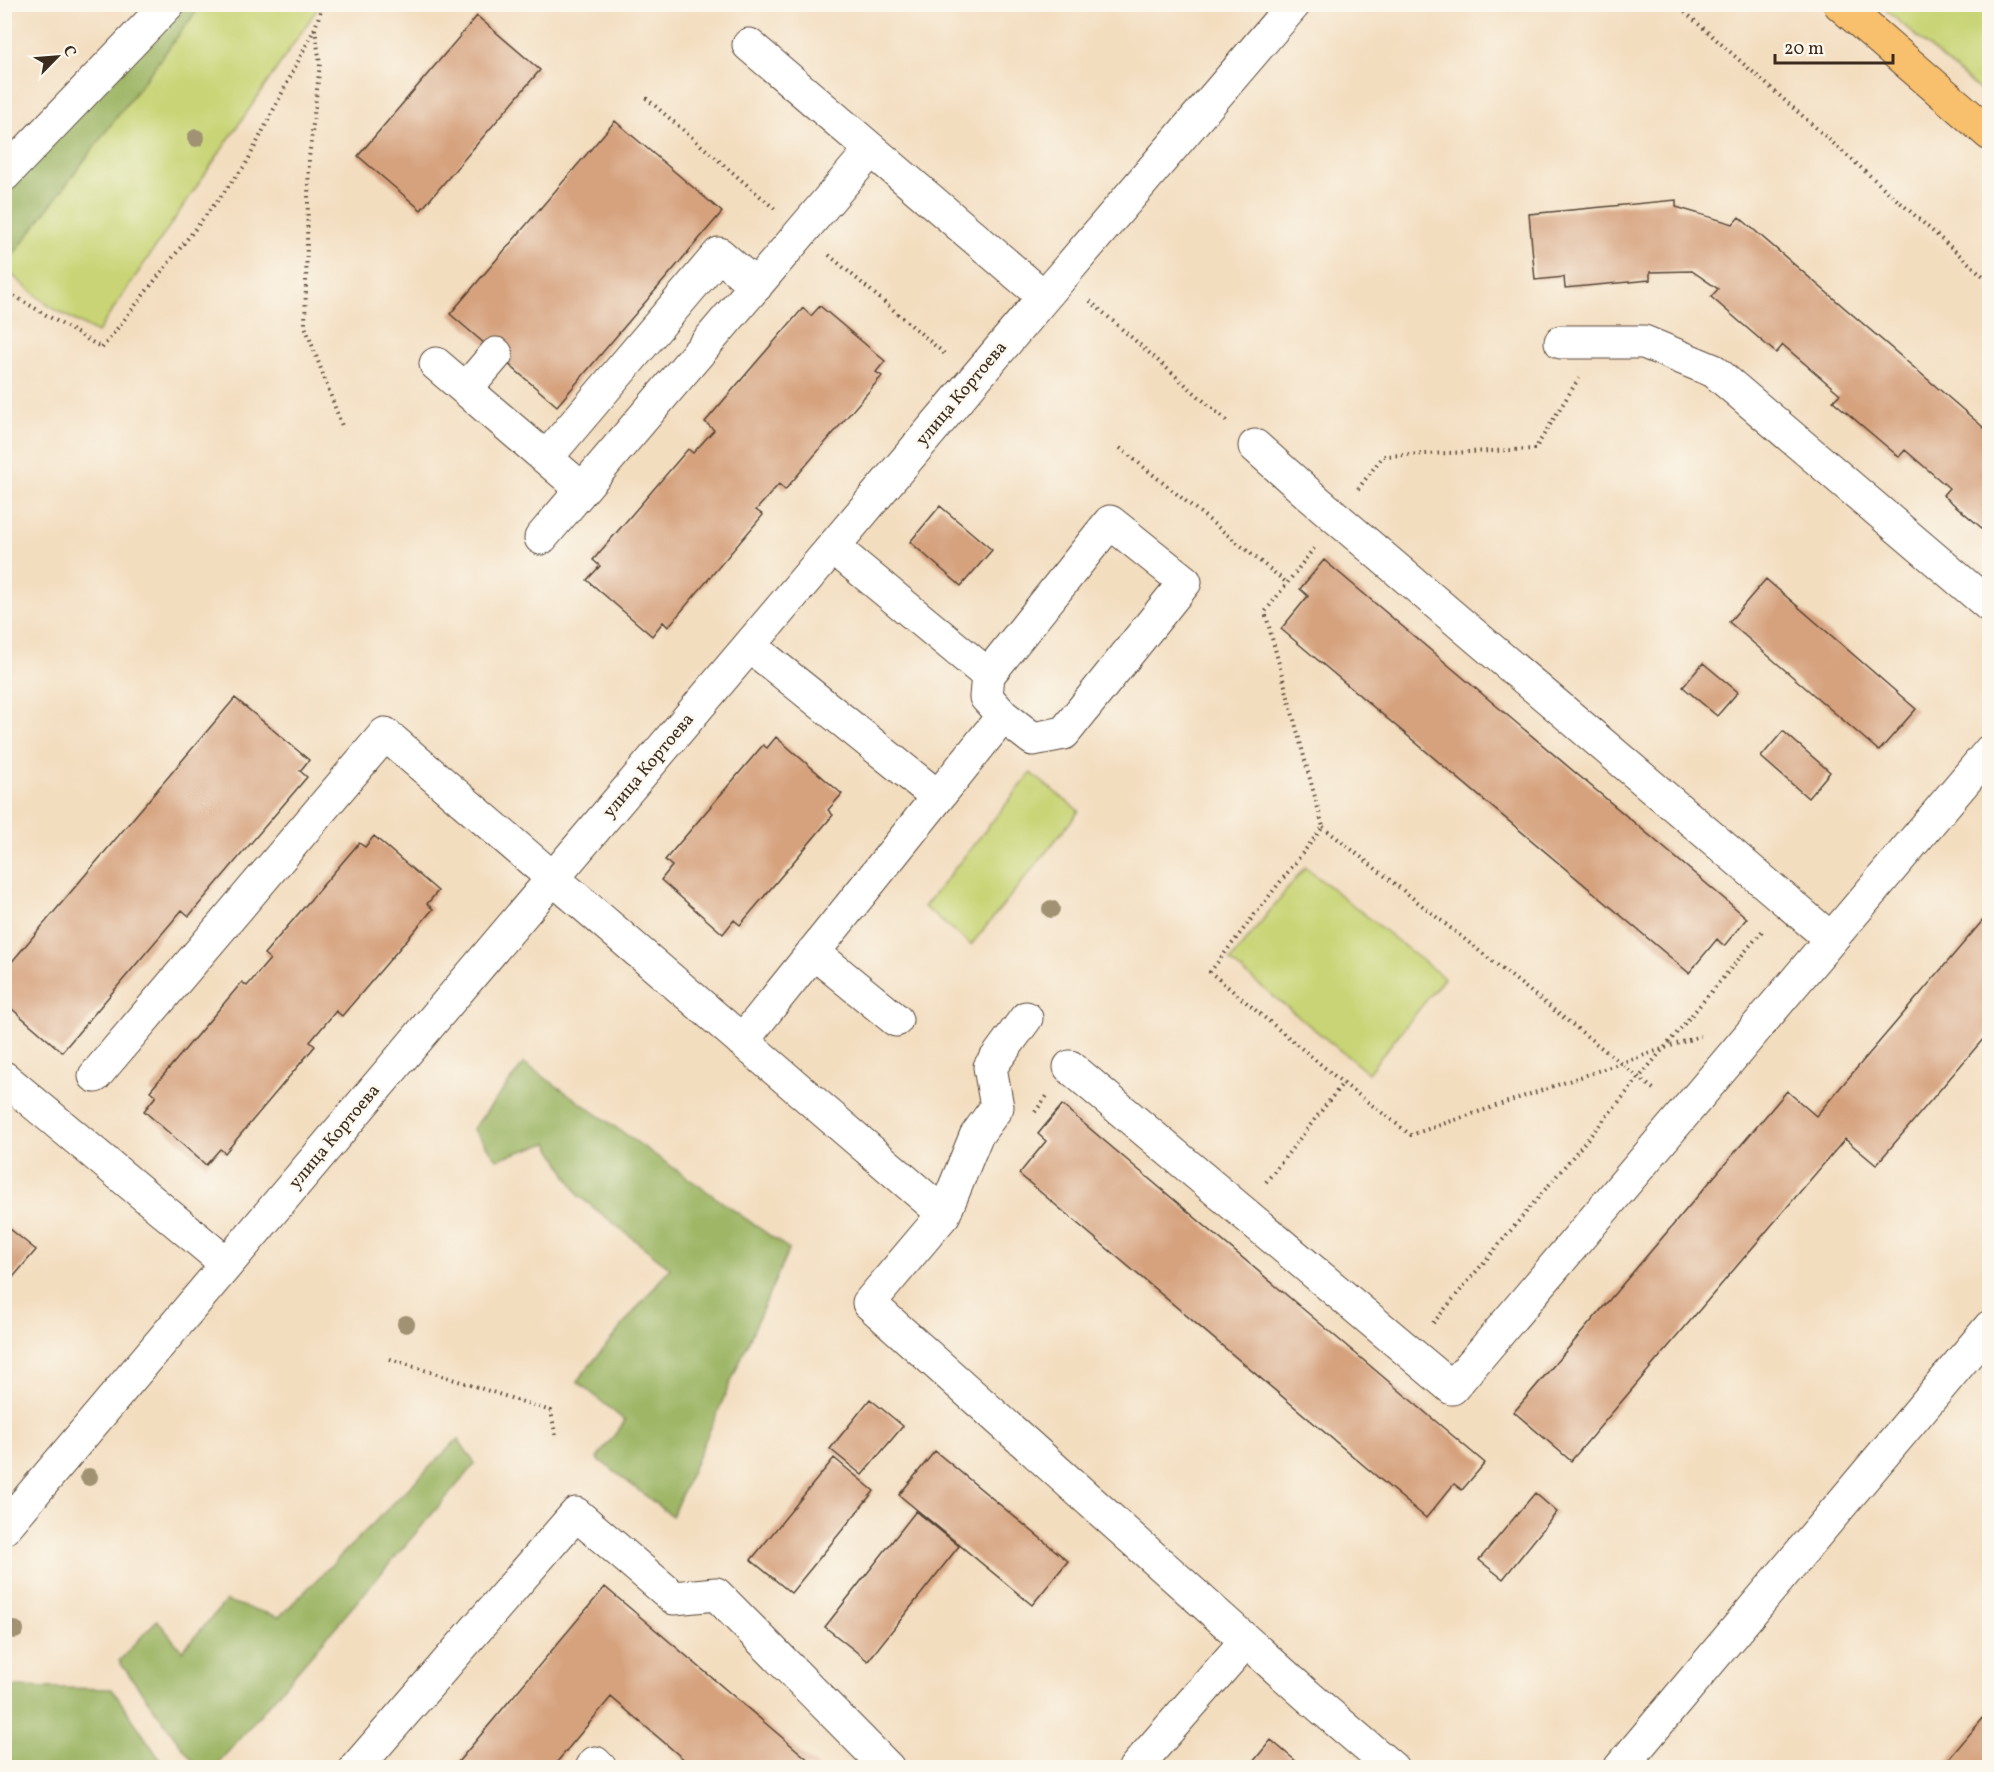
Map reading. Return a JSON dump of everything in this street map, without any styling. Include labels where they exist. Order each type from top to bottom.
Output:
[{"type":"main road","points":[[1840,4],[1989,134]]},
{"type":"street","points":[[4,176],[168,4]]},
{"type":"street","name":"улица Кортоева","points":[[4,1528],[1294,4]]},
{"type":"street","points":[[749,45],[871,150],[1053,287]]},
{"type":"street","points":[[541,538],[871,150]]},
{"type":"street","points":[[546,458],[719,254],[756,286]]},
{"type":"street","points":[[1561,342],[1644,342],[1714,371],[1989,606]]},
{"type":"street","points":[[466,389],[496,354]]},
{"type":"street","points":[[436,364],[582,489]]},
{"type":"street","points":[[1255,446],[1831,939]]},
{"type":"street","points":[[1110,522],[1185,582],[1064,733],[1033,739],[1002,716],[986,697],[988,675],[1110,522]]},
{"type":"street","points":[[833,547],[988,675]]},
{"type":"street","points":[[750,646],[938,797]]},
{"type":"street","points":[[742,1041],[1002,716]]},
{"type":"street","points":[[95,1076],[385,734],[944,1214]]},
{"type":"street","points":[[1070,1068],[1452,1388],[1989,752]]},
{"type":"street","points":[[813,952],[896,1020]]},
{"type":"street","points":[[1026,1018],[990,1067],[997,1107],[976,1136],[944,1214],[869,1302],[1246,1641],[1392,1767]]},
{"type":"street","points":[[4,1078],[227,1264]]},
{"type":"street","points":[[1620,1767],[1989,1327]]},
{"type":"street","points":[[356,1767],[576,1514],[674,1598],[716,1594],[888,1767]]},
{"type":"street","points":[[1135,1767],[1246,1641]]},
{"type":"street","points":[[592,1767],[595,1764],[600,1767]]},
{"type":"path","points":[[4,290],[102,348],[246,164],[315,28],[323,4]]},
{"type":"path","points":[[1676,4],[1989,282]]},
{"type":"path","points":[[315,28],[320,64],[309,158],[305,326],[342,426]]},
{"type":"path","points":[[1053,287],[1255,446]]},
{"type":"path","points":[[1601,343],[1535,449],[1383,456],[1265,612],[1323,826],[1640,1077],[1683,1114]]},
{"type":"path","points":[[1120,448],[1287,583]]},
{"type":"path","points":[[1323,826],[1210,972],[1342,1083],[1411,1135],[1707,1034]]},
{"type":"path","points":[[1409,1351],[1787,901]]},
{"type":"path","points":[[1244,1212],[1342,1083]]},
{"type":"path","points":[[390,1359],[551,1411],[556,1438]]},
{"type":"green space","points":[[177,5],[201,5],[5,266],[5,189]]},
{"type":"green space","points":[[201,5],[320,5],[97,333],[49,306],[4,266]]},
{"type":"green space","points":[[1880,5],[1989,5],[1989,98]]},
{"type":"green space","points":[[1031,773],[1079,811],[971,945],[924,907]]},
{"type":"green space","points":[[1305,867],[1444,978],[1368,1073],[1230,961]]},
{"type":"green space","points":[[524,1063],[789,1249],[672,1516],[597,1458],[625,1421],[577,1381],[670,1268],[579,1196],[548,1143],[497,1159],[473,1129]]},
{"type":"green space","points":[[458,1439],[475,1464],[215,1767],[197,1767],[119,1661],[157,1620],[182,1651],[226,1601],[279,1617]]},
{"type":"green space","points":[[9,1687],[112,1689],[165,1767],[5,1767],[5,1690]]},
{"type":"building","points":[[477,16],[540,70],[421,210],[358,156]]},
{"type":"building","points":[[615,121],[722,212],[557,406],[450,314]]},
{"type":"building","points":[[1676,200],[1676,207],[1733,224],[1739,217],[1990,433],[1990,535],[1943,495],[1949,488],[1905,450],[1899,457],[1833,401],[1840,394],[1783,345],[1776,353],[1711,297],[1718,289],[1692,271],[1650,272],[1650,280],[1565,288],[1564,277],[1535,280],[1529,214]]},
{"type":"building","points":[[820,306],[885,361],[876,372],[882,376],[785,490],[779,484],[756,510],[763,515],[668,627],[663,622],[652,636],[587,580],[600,566],[593,560],[688,449],[693,453],[714,430],[705,422],[803,308],[811,316]]},
{"type":"building","points":[[940,506],[992,550],[961,586],[910,542]]},
{"type":"building","points":[[1324,560],[1747,918],[1724,946],[1717,939],[1689,973],[1281,629],[1308,596],[1300,589]]},
{"type":"building","points":[[1766,579],[1916,709],[1879,751],[1729,622]]},
{"type":"building","points":[[1703,663],[1738,692],[1717,716],[1683,687]]},
{"type":"building","points":[[235,698],[309,760],[300,771],[307,777],[189,916],[182,910],[62,1052],[4,1002],[4,971]]},
{"type":"building","points":[[1783,731],[1830,772],[1808,798],[1761,757]]},
{"type":"building","points":[[776,737],[842,794],[828,810],[833,815],[740,925],[734,920],[723,934],[661,880],[672,866],[665,860],[763,745],[767,748]]},
{"type":"building","points":[[374,836],[438,891],[427,904],[433,909],[342,1016],[336,1011],[310,1042],[315,1046],[225,1153],[220,1149],[206,1165],[144,1111],[156,1096],[150,1091],[242,982],[247,986],[270,959],[264,954],[359,843],[365,847]]},
{"type":"building","points":[[1990,912],[1990,1031],[1876,1165],[1845,1139],[1571,1461],[1514,1412],[1787,1091],[1816,1116]]},
{"type":"building","points":[[1062,1105],[1485,1463],[1462,1490],[1454,1484],[1426,1518],[1019,1174],[1046,1141],[1038,1134]]},
{"type":"building","points":[[4,1224],[36,1250],[4,1288]]},
{"type":"building","points":[[870,1399],[903,1426],[862,1475],[830,1449]]},
{"type":"building","points":[[935,1451],[1068,1561],[1032,1605],[899,1495]]},
{"type":"building","points":[[834,1458],[874,1491],[791,1593],[751,1560]]},
{"type":"building","points":[[1535,1493],[1557,1512],[1503,1579],[1479,1560]]},
{"type":"building","points":[[916,1511],[959,1546],[868,1661],[825,1627]]},
{"type":"building","points":[[605,1587],[818,1768],[694,1768],[611,1697],[552,1768],[453,1768]]},
{"type":"building","points":[[1990,1710],[1990,1768],[1941,1768]]},
{"type":"building","points":[[1271,1740],[1304,1768],[1248,1768]]}]
